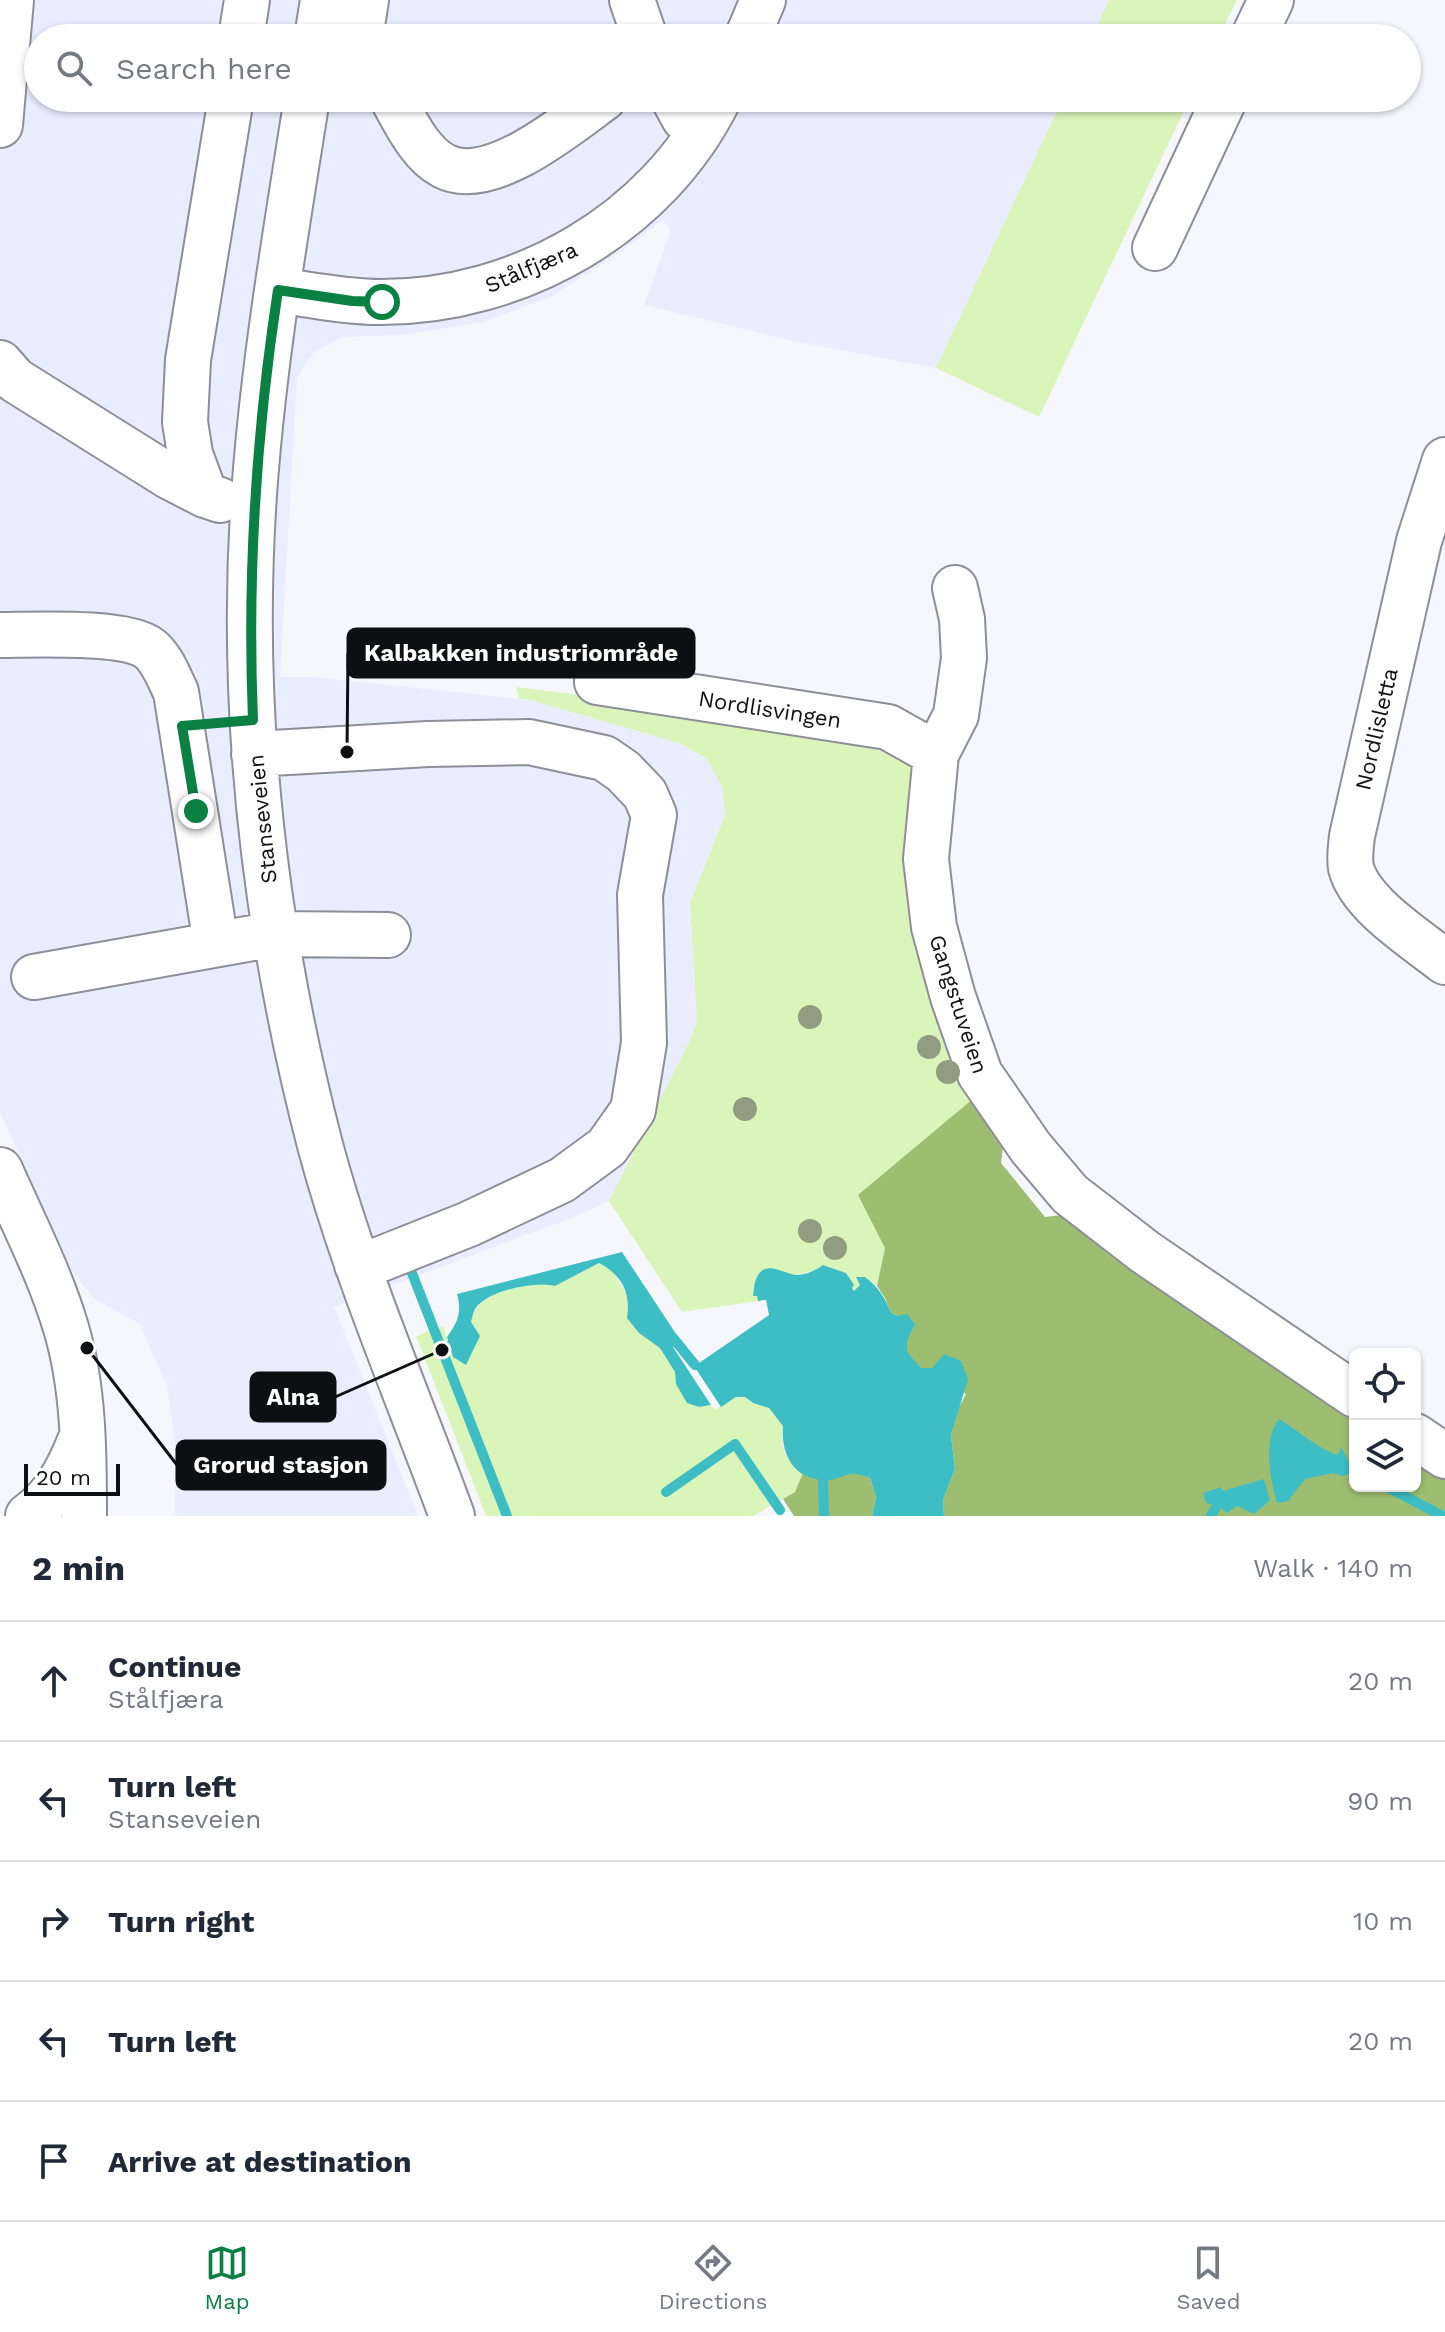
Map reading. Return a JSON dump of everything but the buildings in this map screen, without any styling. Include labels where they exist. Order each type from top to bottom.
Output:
[{"type":"main road","points":[[0,125],[11,0]]},
{"type":"main road","points":[[243,24],[247,0]]},
{"type":"main road","points":[[319,24],[323,0]]},
{"type":"main road","points":[[362,24],[366,0]]},
{"type":"main road","points":[[632,0],[642,24]]},
{"type":"main road","points":[[654,24],[663,0]]},
{"type":"main road","points":[[753,24],[763,0]]},
{"type":"main road","points":[[1260,24],[1271,0]]},
{"type":"main road","points":[[205,495],[190,454],[185,422],[188,360],[229,112]]},
{"type":"main road","name":"Stanseveien","points":[[305,112],[265,376],[254,505],[251,558],[254,737],[260,836],[281,974],[320,1143],[357,1265],[452,1516]]},
{"type":"main road","points":[[401,112],[428,153],[444,166],[465,173],[503,163],[544,141],[584,112]]},
{"type":"main road","points":[[681,112],[684,118],[709,116]]},
{"type":"main road","points":[[1155,248],[1218,112]]},
{"type":"main road","name":"Stålfjæra","points":[[278,290],[352,301],[382,302],[416,300],[489,288],[555,261],[615,223],[675,166],[709,116]]},
{"type":"main road","points":[[0,363],[15,380],[170,477],[205,495],[230,503],[254,505]]},
{"type":"main road","name":"Nordlisletta","points":[[1445,460],[1419,541],[1350,856],[1352,869],[1363,891],[1445,962]]},
{"type":"main road","name":"Gangstuveien","points":[[955,588],[962,619],[964,658],[956,715],[936,754],[926,859],[934,927],[980,1074],[1070,1194],[1145,1252],[1349,1391]]},
{"type":"main road","points":[[0,635],[74,635],[135,641],[159,658],[176,692],[216,944]]},
{"type":"main road","name":"Nordlisvingen","points":[[597,682],[888,727],[936,754]]},
{"type":"main road","points":[[182,726],[254,737],[428,744],[529,742],[604,758],[623,771],[645,794],[654,815],[640,895],[644,1043],[633,1110],[607,1147],[562,1180],[469,1224],[381,1259],[357,1265]]},
{"type":"main road","points":[[34,977],[275,934],[388,935]]},
{"type":"main road","points":[[0,1170],[66,1329],[77,1378],[84,1516]]},
{"type":"main road","points":[[1421,1440],[1445,1456]]},
{"type":"main road","points":[[28,1516],[51,1496],[79,1455]]},
{"type":"shaded area","points":[[0,0],[1109,0],[1098,24],[24,24],[24,112],[1056,112],[936,368],[797,342],[644,305],[671,230],[663,220],[615,256],[551,297],[483,322],[403,335],[343,337],[314,352],[297,378],[280,677],[314,677],[530,700],[682,744],[707,759],[722,787],[725,814],[690,903],[697,1020],[691,1038],[609,1201],[577,1216],[334,1307],[418,1516],[175,1516],[175,1443],[167,1386],[140,1324],[94,1299],[72,1271],[0,1112]]},
{"type":"green space","points":[[1109,0],[1237,0],[1225,24],[1098,24]]},
{"type":"green space","points":[[1056,112],[1183,112],[1039,417],[936,368]]},
{"type":"green space","points":[[516,687],[801,723],[915,757],[980,1093],[885,1248],[877,1286],[865,1277],[856,1278],[861,1285],[854,1291],[846,1273],[823,1265],[796,1275],[757,1296],[758,1301],[682,1312],[609,1201],[691,1038],[697,1020],[690,903],[725,815],[722,787],[707,759],[682,744],[519,699]]},
{"type":"green space","points":[[980,1093],[1005,1130],[1001,1163],[1045,1217],[1080,1213],[1349,1410],[1349,1492],[1421,1492],[1421,1458],[1445,1474],[1445,1516],[944,1516],[943,1500],[955,1469],[951,1435],[966,1394],[932,1368],[921,1368],[907,1353],[907,1341],[898,1316],[891,1313],[877,1286],[885,1248],[858,1195]]},
{"type":"green space","points":[[599,1263],[612,1270],[630,1300],[639,1333],[660,1348],[675,1372],[676,1384],[699,1407],[711,1405],[715,1410],[736,1397],[745,1397],[769,1408],[783,1426],[785,1453],[803,1473],[795,1492],[753,1516],[486,1516],[416,1336],[443,1326],[453,1357],[475,1311],[489,1298],[523,1286],[555,1286]]},
{"type":"green space","points":[[858,1472],[870,1478],[876,1497],[872,1516],[794,1516],[783,1499],[795,1492],[803,1473],[823,1481]]},
{"type":"water","points":[[622,1252],[684,1346],[673,1347],[711,1405],[699,1407],[687,1403],[676,1384],[675,1372],[660,1348],[639,1333],[627,1318],[628,1301],[619,1279],[599,1263],[555,1286],[512,1288],[481,1302],[471,1322],[480,1336],[466,1365],[453,1357],[447,1337],[458,1317],[457,1294]]},
{"type":"water","points":[[823,1265],[846,1273],[854,1285],[854,1291],[860,1285],[856,1277],[865,1277],[881,1293],[891,1313],[898,1316],[907,1314],[915,1324],[907,1341],[907,1352],[921,1368],[932,1368],[944,1354],[961,1361],[968,1379],[951,1435],[955,1469],[943,1500],[944,1516],[872,1516],[876,1497],[870,1478],[850,1474],[822,1480],[803,1474],[790,1462],[784,1445],[783,1426],[769,1408],[745,1397],[736,1397],[721,1407],[694,1366],[768,1315],[766,1300],[758,1301],[757,1296],[753,1296],[755,1281],[761,1272],[771,1268],[799,1275]]},
{"type":"water","points":[[1279,1419],[1331,1452],[1338,1455],[1341,1447],[1349,1462],[1349,1474],[1332,1473],[1305,1479],[1288,1501],[1277,1503],[1269,1449]]},
{"type":"water","points":[[1264,1479],[1270,1500],[1254,1514],[1237,1506],[1227,1513],[1217,1505],[1206,1503],[1203,1493],[1221,1487],[1223,1491]]},
{"type":"pier","points":[[766,1300],[769,1315],[696,1365],[694,1361],[764,1313],[763,1305],[754,1302]]},
{"type":"waterway","points":[[408,1263],[507,1516]]},
{"type":"waterway","points":[[674,1339],[695,1365]]},
{"type":"waterway","points":[[442,1350],[459,1341]]},
{"type":"waterway","points":[[666,1492],[735,1444],[780,1510]]},
{"type":"waterway","points":[[823,1481],[824,1516]]},
{"type":"waterway","points":[[1397,1492],[1443,1516]]},
{"type":"waterway","points":[[1211,1516],[1217,1505],[1229,1498]]},
{"type":"place","name":"Kalbakken industriområde","points":[[347,752]]},
{"type":"place","name":"Grorud stasjon","points":[[87,1348]]},
{"type":"place","name":"Alna","points":[[442,1350]]},
{"type":"route","points":[[196,811],[182,726],[253,720],[251,558],[255,484],[265,376],[278,290],[352,301],[382,302]]}]
